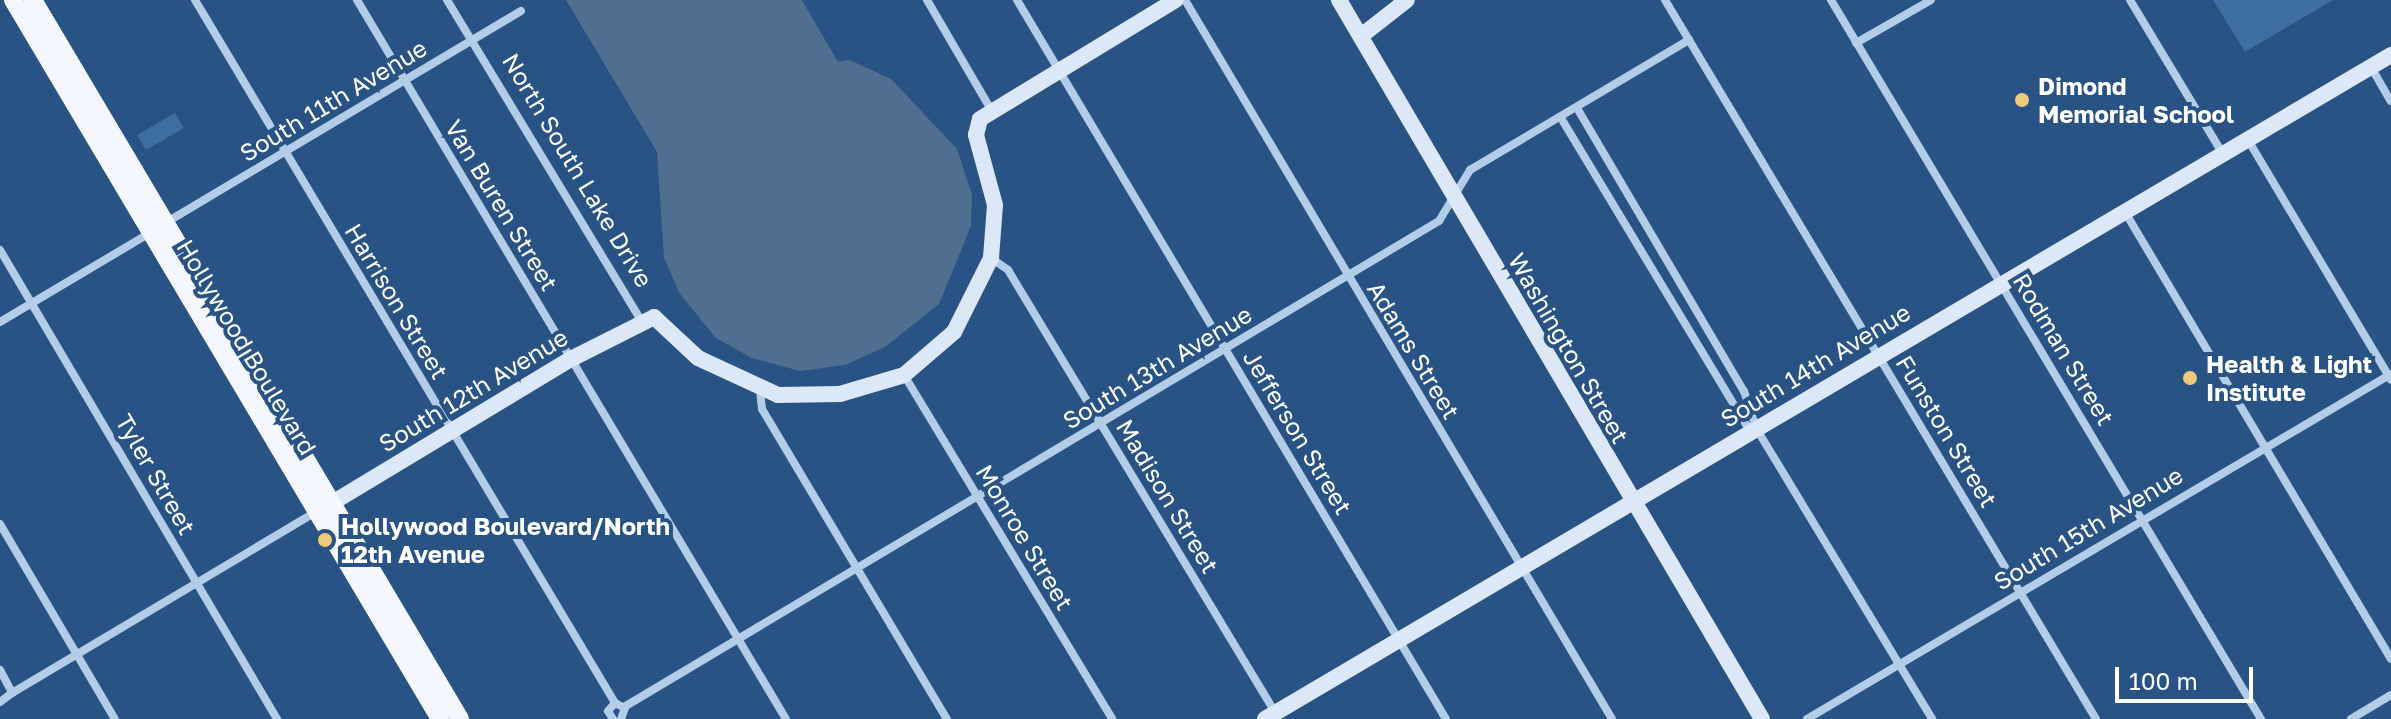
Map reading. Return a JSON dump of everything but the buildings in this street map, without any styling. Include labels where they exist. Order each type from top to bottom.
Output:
[{"type":"main road","points":[[13,0],[133,199],[158,228]]},
{"type":"main road","name":"Hollywood Boulevard","points":[[33,0],[158,228],[324,507],[460,719]]},
{"type":"main road","name":"Hollywood Boulevard","points":[[158,228],[194,271],[440,719]]},
{"type":"street","name":"Harrison Street","points":[[195,0],[451,430],[620,705]]},
{"type":"street","name":"Van Buren Street","points":[[357,0],[786,719]]},
{"type":"street","name":"North South Lake Drive","points":[[447,0],[641,320],[654,317],[698,358],[760,390],[817,398],[904,375]]},
{"type":"street","points":[[927,0],[990,108]]},
{"type":"street","name":"Jefferson Street","points":[[1017,0],[1446,719]]},
{"type":"street","points":[[904,375],[954,332],[991,258],[995,205],[976,135],[990,108],[1176,0]]},
{"type":"street","name":"Adams Street","points":[[1185,0],[1612,719]]},
{"type":"street","name":"Washington Street","points":[[1339,0],[1762,719]]},
{"type":"street","points":[[1361,36],[1407,0]]},
{"type":"street","name":"Funston Street","points":[[1665,0],[2096,719]]},
{"type":"street","name":"Rodman Street","points":[[1831,0],[2261,719]]},
{"type":"street","points":[[1856,43],[1931,0]]},
{"type":"street","points":[[2130,0],[2223,154]]},
{"type":"street","name":"South 11th Avenue","points":[[0,322],[521,11]]},
{"type":"street","name":"South 13th Avenue","points":[[620,705],[1101,424],[1439,221],[1470,170],[1689,40]]},
{"type":"street","name":"South 14th Avenue","points":[[1273,717],[1520,566],[2391,55]]},
{"type":"street","points":[[2371,67],[2391,101]]},
{"type":"street","points":[[1577,108],[1744,391],[1756,428],[1932,719]]},
{"type":"street","points":[[1561,118],[1747,426],[1756,428]]},
{"type":"street","points":[[2248,140],[2390,377]]},
{"type":"street","points":[[2125,212],[2391,659]]},
{"type":"street","name":"Tyler Street","points":[[0,250],[277,719]]},
{"type":"street","name":"Madison Street","points":[[991,258],[1008,270],[1273,717]]},
{"type":"street","name":"South 12th Avenue","points":[[324,507],[641,320]]},
{"type":"street","name":"Monroe Street","points":[[904,375],[1112,719]]},
{"type":"street","name":"South 15th Avenue","points":[[1807,719],[2265,446],[2390,377]]},
{"type":"street","points":[[760,390],[762,409],[947,719]]},
{"type":"street","points":[[0,702],[324,507]]},
{"type":"street","points":[[0,524],[115,719]]},
{"type":"street","points":[[0,670],[12,693]]},
{"type":"street","points":[[2351,719],[2391,695]]},
{"type":"street","points":[[608,717],[620,705]]},
{"type":"street","points":[[620,705],[622,719]]},
{"type":"shaded area","points":[[566,0],[802,0],[838,62],[850,60],[891,79],[957,149],[972,195],[971,226],[939,304],[885,347],[845,365],[800,371],[752,358],[716,338],[680,294],[664,258],[657,152]]},
{"type":"shaded area","points":[[2213,0],[2333,0],[2245,52]]},
{"type":"shaded area","points":[[175,113],[184,128],[146,150],[137,135]]},
{"type":"place","name":"Dimond Memorial School","points":[[2022,100]]},
{"type":"place","name":"Health & Light Institute","points":[[2190,378]]},
{"type":"place","name":"Hollywood Boulevard/North 12th Avenue","points":[[325,540]]}]
